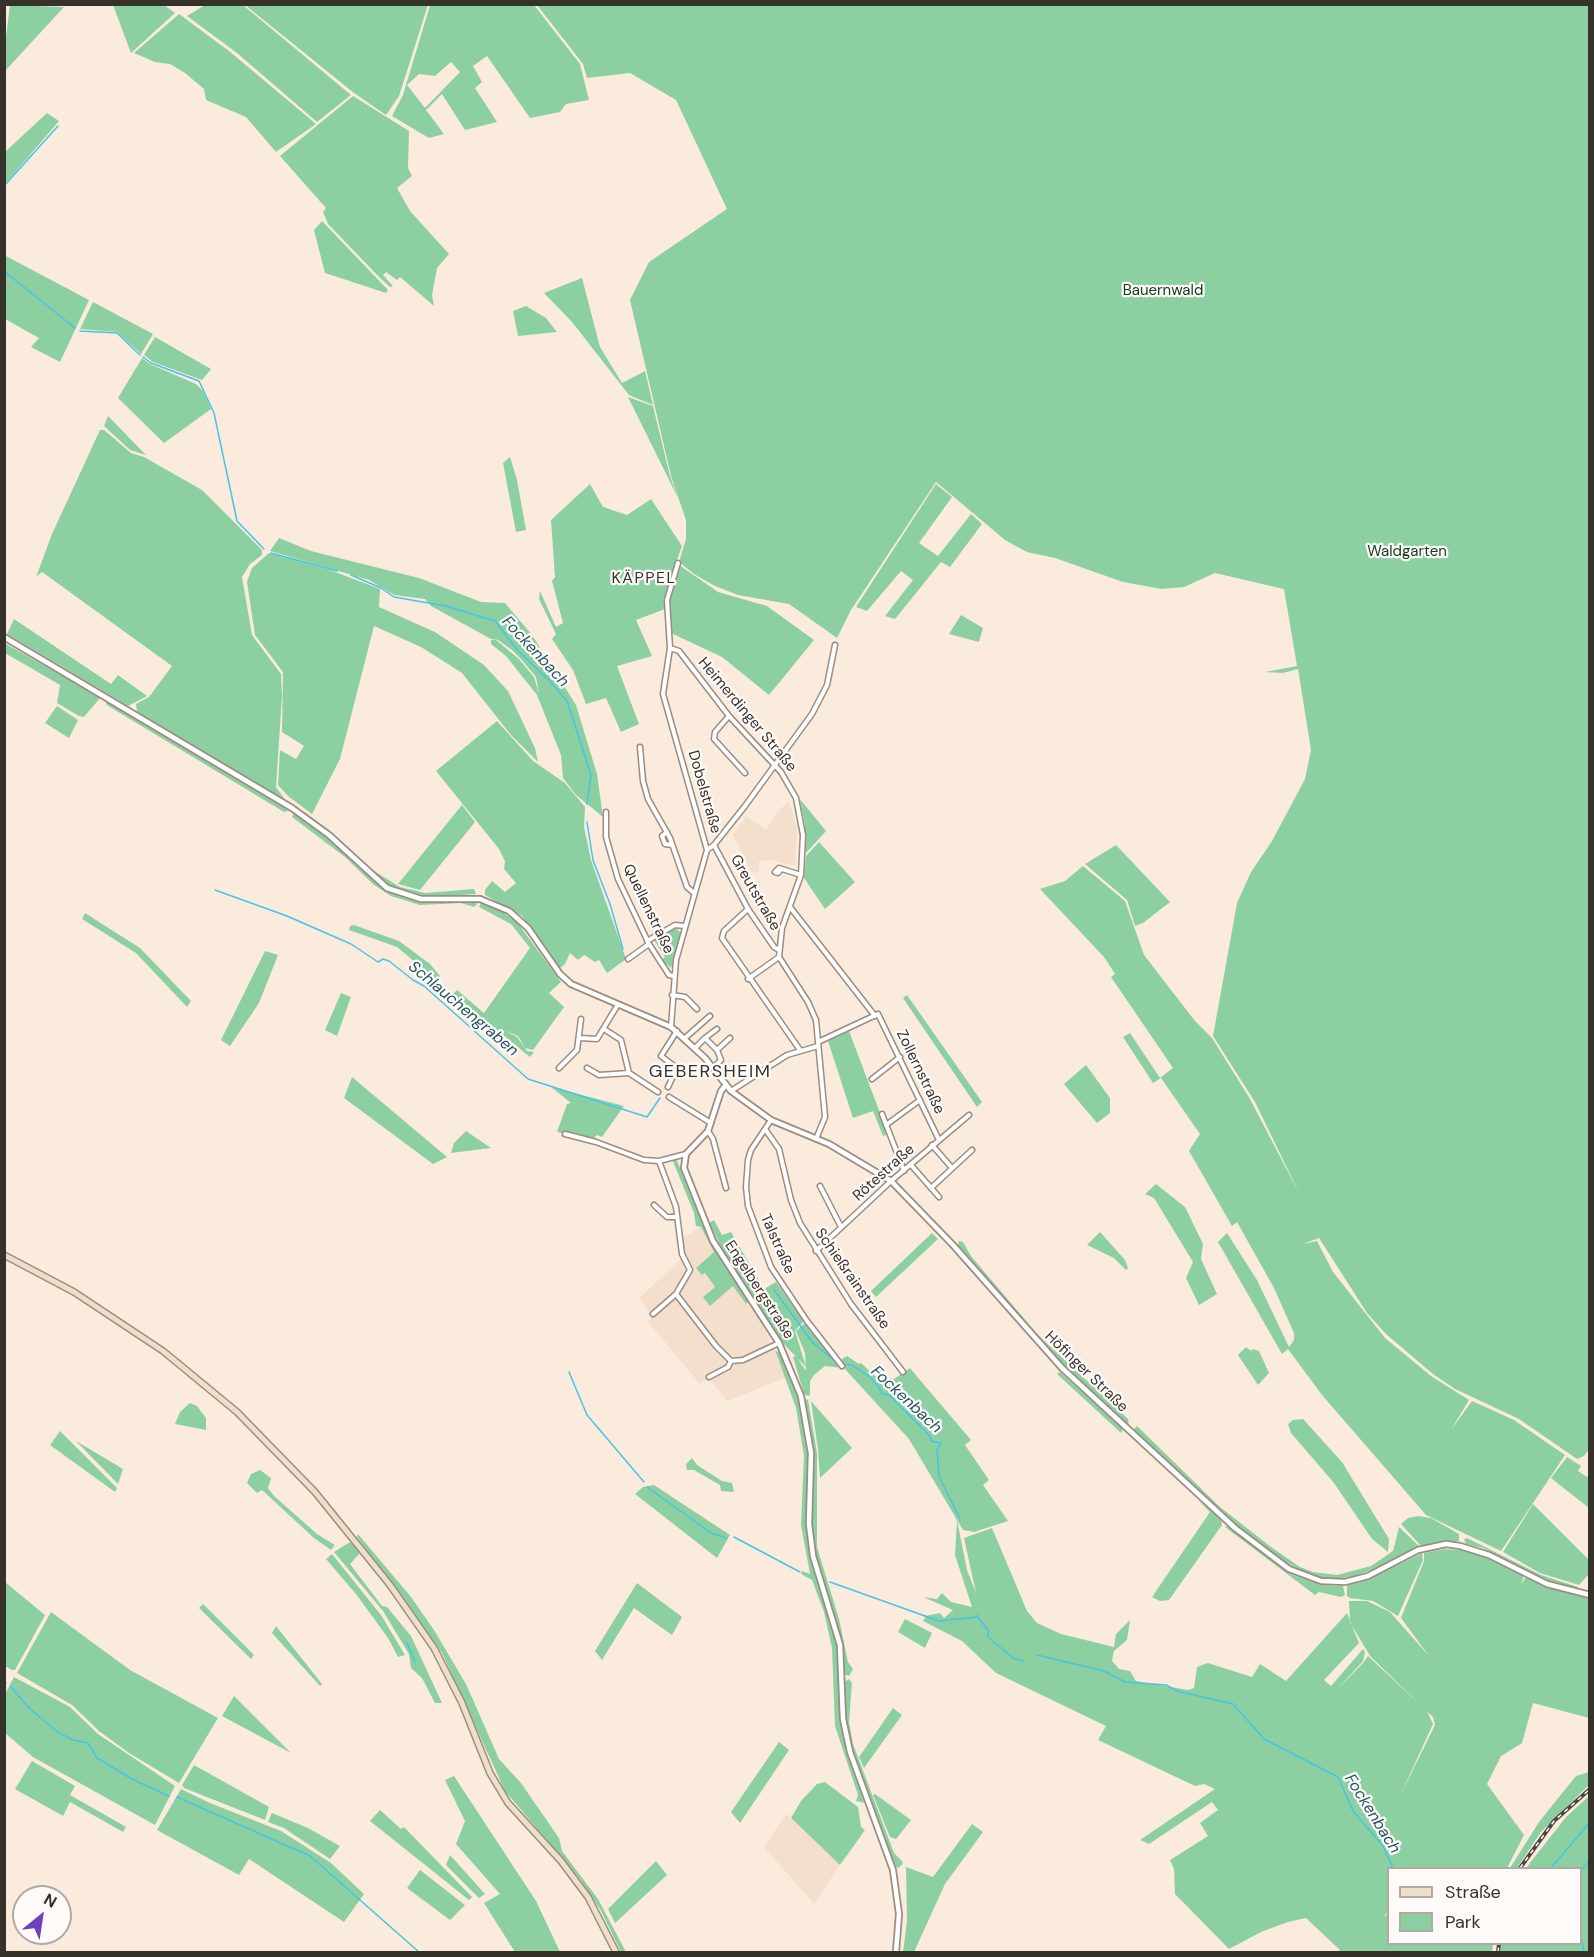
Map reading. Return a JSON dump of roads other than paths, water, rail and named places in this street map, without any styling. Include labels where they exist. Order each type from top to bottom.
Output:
[{"type":"main road","points":[[4,1255],[74,1292],[163,1351],[237,1412],[315,1492],[390,1585],[434,1648],[455,1686],[496,1783],[508,1803],[561,1861],[588,1897],[616,1953]]},
{"type":"street","name":"Dobelstraße","points":[[671,1027],[673,976],[707,850],[663,694],[670,648],[667,600],[678,563]]},
{"type":"street","name":"Höfinger Straße","points":[[4,637],[292,808],[329,835],[387,888],[421,899],[466,897],[494,903],[515,915],[568,982],[617,1006],[671,1027],[714,1068],[725,1086],[771,1120],[816,1139],[891,1181],[959,1252],[1062,1368],[1235,1528],[1265,1552],[1306,1577],[1333,1582],[1368,1576],[1418,1550],[1446,1545],[1460,1546],[1489,1555],[1547,1584],[1590,1595]]},
{"type":"street","points":[[707,850],[714,846],[820,700],[829,678],[835,645]]},
{"type":"street","name":"Heimerdinger Straße","points":[[670,648],[679,651],[729,716],[788,780],[801,817],[803,835],[801,875],[782,928],[779,957]]},
{"type":"street","points":[[729,716],[713,736],[745,773]]},
{"type":"street","points":[[640,747],[643,781],[648,799],[667,832],[662,836],[665,844],[672,844],[687,887],[694,893]]},
{"type":"street","name":"Quellenstraße","points":[[606,812],[606,837],[611,859],[648,943],[669,975],[673,976]]},
{"type":"street","name":"Greutstraße","points":[[714,846],[748,909],[774,947],[779,950]]},
{"type":"street","points":[[782,869],[801,875]]},
{"type":"street","name":"Zollernstraße","points":[[789,906],[876,1015],[900,1057],[939,1140]]},
{"type":"street","points":[[748,909],[721,934],[748,979],[800,1050]]},
{"type":"street","points":[[628,959],[675,925],[685,926]]},
{"type":"street","points":[[748,979],[779,957],[813,1011],[825,1117],[816,1139]]},
{"type":"street","points":[[672,995],[685,997],[697,1009]]},
{"type":"street","points":[[580,1038],[595,1041],[617,1006]]},
{"type":"street","points":[[731,1091],[775,1062],[818,1044],[876,1015]]},
{"type":"street","points":[[685,1038],[710,1016]]},
{"type":"street","points":[[559,1068],[574,1056],[580,1038],[581,1019]]},
{"type":"street","points":[[604,1029],[622,1042],[629,1073]]},
{"type":"street","points":[[695,1048],[717,1029]]},
{"type":"street","points":[[668,1088],[677,1068],[661,1056],[677,1031]]},
{"type":"street","points":[[705,1038],[717,1050],[721,1060],[714,1068]]},
{"type":"street","points":[[717,1050],[730,1038]]},
{"type":"street","points":[[872,1079],[900,1057]]},
{"type":"street","points":[[587,1068],[599,1075],[629,1073],[658,1092]]},
{"type":"street","points":[[565,1134],[596,1142],[633,1157],[659,1161],[686,1154],[708,1131],[721,1091],[725,1086]]},
{"type":"street","points":[[669,1097],[712,1123]]},
{"type":"street","points":[[886,1125],[920,1100]]},
{"type":"street","points":[[882,1114],[903,1171]]},
{"type":"street","name":"Rötestraße","points":[[816,1251],[891,1181],[969,1115]]},
{"type":"street","name":"Talstraße","points":[[771,1120],[751,1150],[747,1167],[746,1188],[751,1216],[771,1267],[807,1321],[840,1364]]},
{"type":"street","name":"Schießrainstraße","points":[[765,1129],[779,1149],[791,1200],[816,1251],[851,1304],[903,1372]]},
{"type":"street","points":[[708,1131],[713,1139],[726,1188]]},
{"type":"street","points":[[932,1146],[952,1168]]},
{"type":"street","points":[[931,1188],[972,1150]]},
{"type":"street","name":"Engelbergstraße","points":[[686,1154],[684,1168],[687,1180],[713,1241],[779,1343],[795,1378],[806,1419],[811,1453],[810,1538],[816,1569],[835,1622],[840,1645],[846,1734],[850,1752],[889,1855],[898,1894],[896,1953]]},
{"type":"street","points":[[653,1314],[676,1294],[690,1270],[682,1254],[676,1207],[659,1161]]},
{"type":"street","points":[[911,1165],[939,1197]]},
{"type":"street","points":[[820,1186],[841,1227]]},
{"type":"street","points":[[654,1204],[667,1217],[676,1217]]},
{"type":"street","points":[[676,1294],[716,1347],[731,1361],[743,1360],[779,1343]]},
{"type":"street","points":[[709,1377],[728,1367],[731,1361]]},
{"type":"waterway","points":[[4,186],[58,126]]},
{"type":"waterway","points":[[4,271],[75,328]]},
{"type":"waterway","points":[[80,331],[117,333],[140,355]]},
{"type":"waterway","points":[[143,357],[151,363],[199,381],[214,413],[237,521],[264,549]]},
{"type":"waterway","name":"Fockenbach","points":[[271,553],[337,571]]},
{"type":"waterway","name":"Fockenbach","points":[[351,575],[381,588],[394,597],[446,606],[495,621],[519,652],[550,681],[567,701],[591,775],[587,804]]},
{"type":"waterway","name":"Fockenbach","points":[[587,822],[593,860],[610,904],[623,949]]},
{"type":"waterway","name":"Schlauchengraben","points":[[215,890],[287,916],[351,944],[378,962],[383,959],[389,961],[424,986],[528,1079],[647,1117],[660,1098]]},
{"type":"waterway","name":"Fockenbach","points":[[774,1290],[813,1343],[838,1363]]},
{"type":"waterway","name":"Fockenbach","points":[[842,1364],[852,1365],[870,1377],[881,1393],[889,1395],[930,1436],[931,1441],[941,1443],[937,1450],[939,1476],[960,1519]]},
{"type":"waterway","points":[[569,1372],[587,1415],[644,1482]]},
{"type":"waterway","points":[[647,1487],[711,1533],[726,1538]]},
{"type":"waterway","points":[[734,1537],[800,1572]]},
{"type":"waterway","points":[[830,1582],[939,1621],[977,1617]]},
{"type":"waterway","name":"Fockenbach","points":[[976,1615],[988,1630],[988,1637],[1013,1658],[1023,1661]]},
{"type":"waterway","points":[[407,1643],[415,1662]]},
{"type":"waterway","name":"Fockenbach","points":[[1037,1655],[1104,1671],[1125,1682],[1166,1685],[1177,1691],[1233,1704],[1264,1739],[1338,1777],[1353,1811],[1383,1846],[1393,1867]]},
{"type":"waterway","points":[[11,1687],[29,1708],[59,1733],[73,1740],[88,1743],[97,1758],[132,1779],[169,1796]]},
{"type":"waterway","points":[[177,1797],[310,1856],[419,1952]]},
{"type":"waterway","name":"Fockenbach","points":[[1552,1867],[1590,1822]]},
{"type":"waterway","points":[[1582,1869],[1590,1861]]},
{"type":"waterway","points":[[1582,1942],[1584,1952]]},
{"type":"railway","points":[[1521,1867],[1554,1821],[1590,1789]]},
{"type":"railway","points":[[1498,1952],[1499,1945]]},
{"type":"district","name":"KÄPPEL","points":[[644,579]]},
{"type":"district","name":"GEBERSHEIM","points":[[710,1072]]},
{"type":"park label","name":"Bauernwald","points":[[1163,291]]},
{"type":"park label","name":"Waldgarten","points":[[1407,552]]}]
